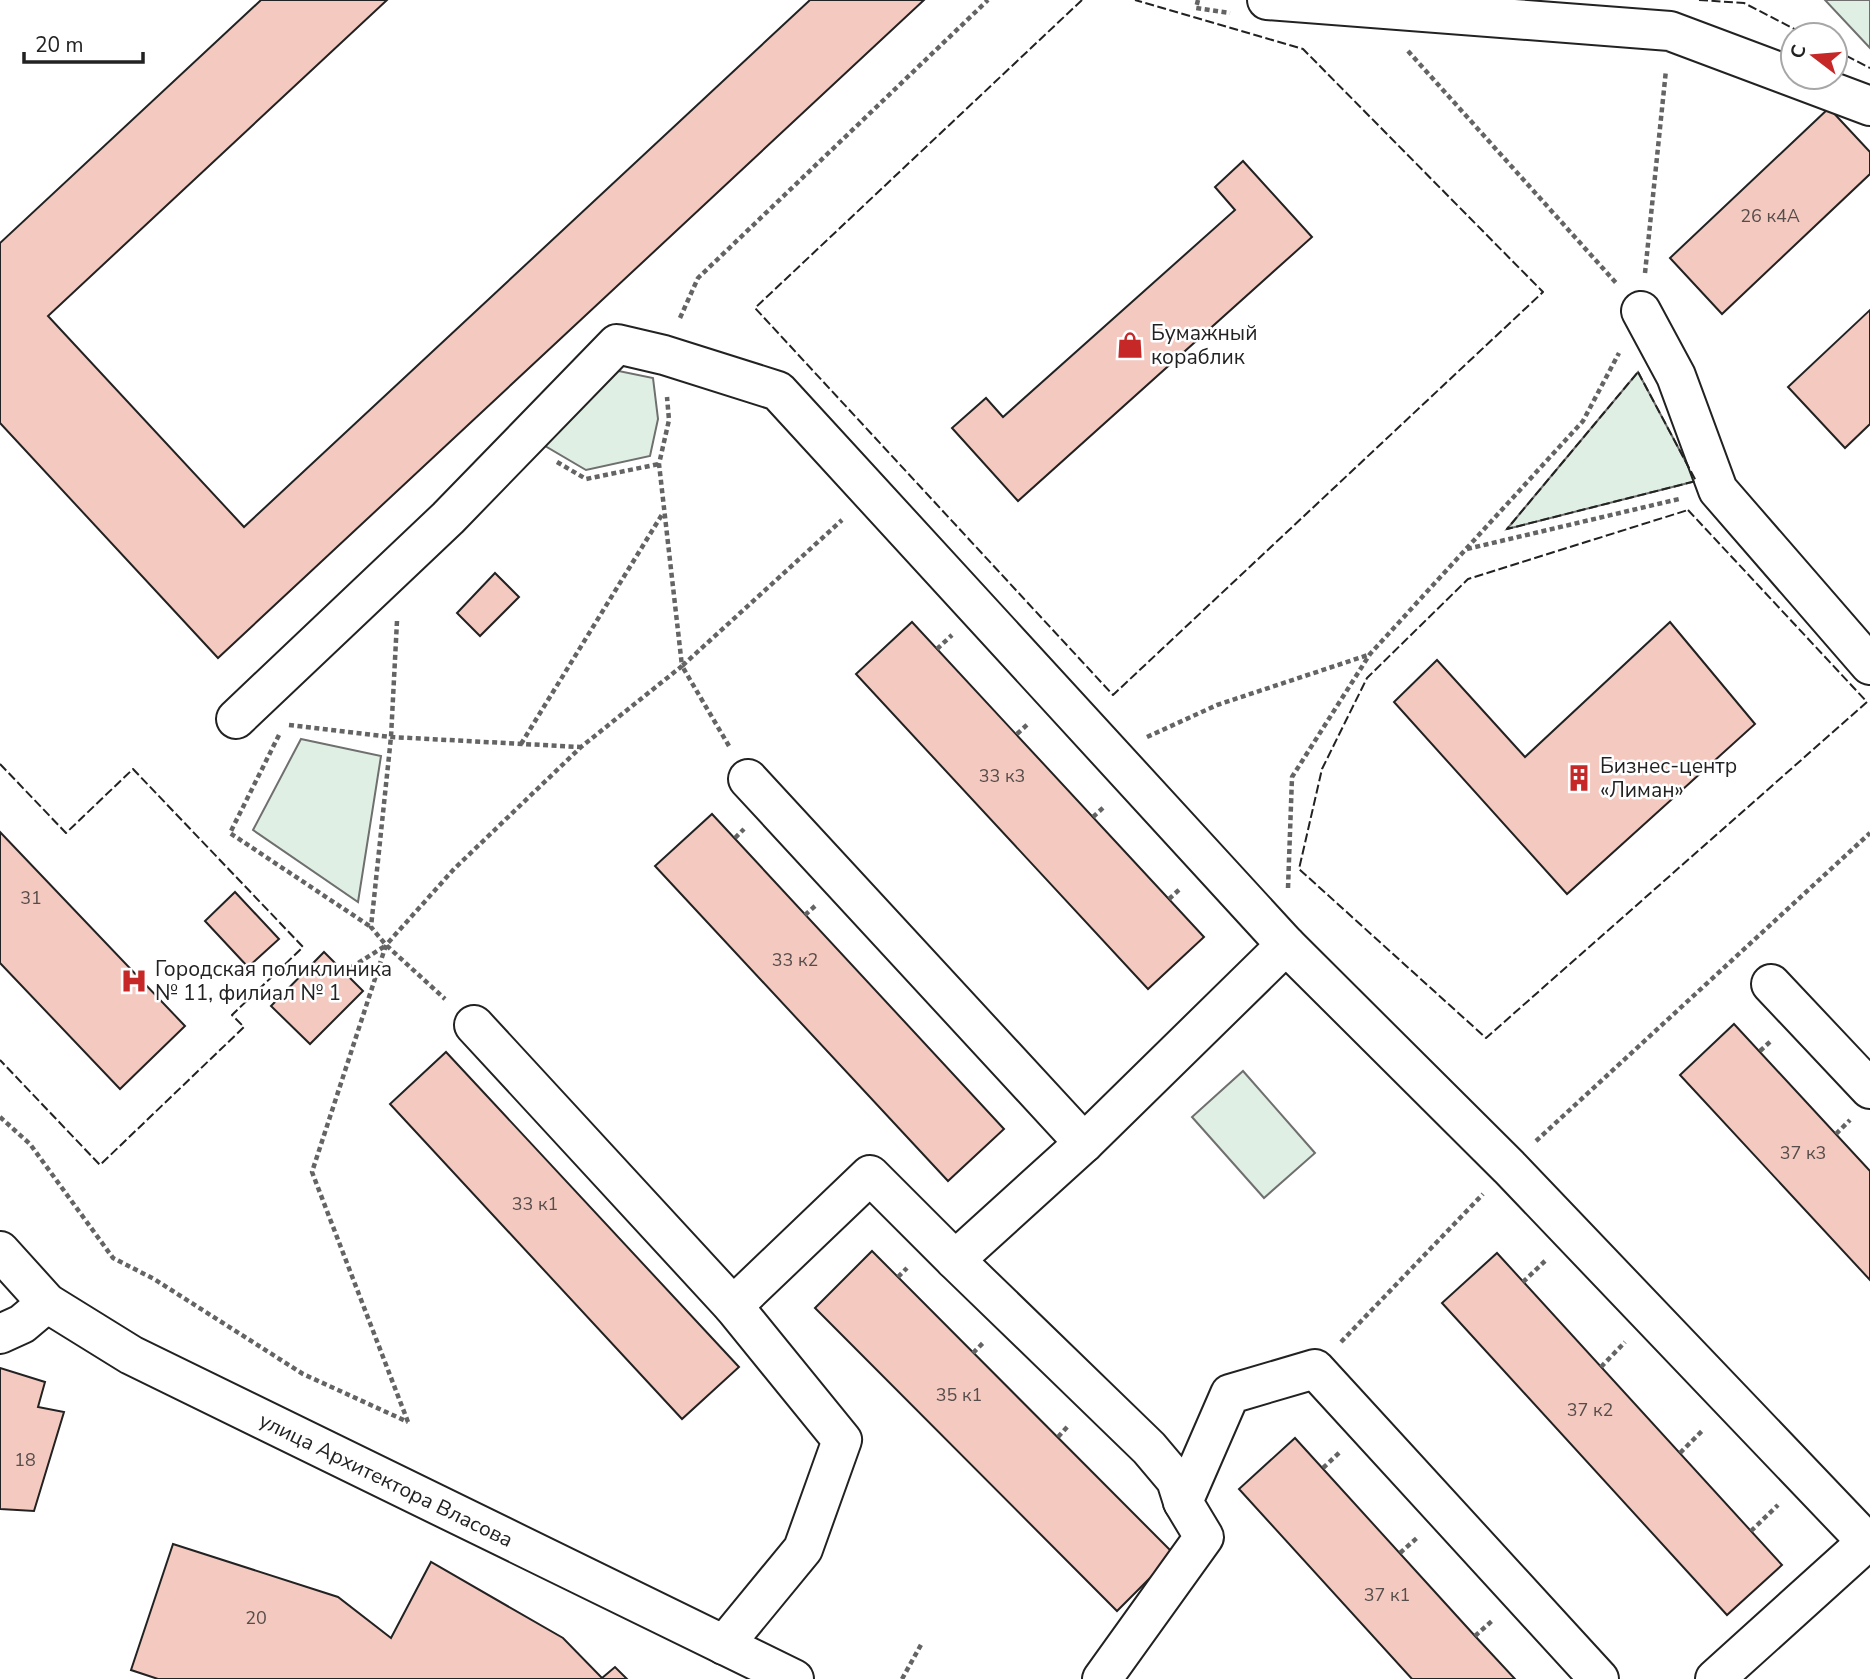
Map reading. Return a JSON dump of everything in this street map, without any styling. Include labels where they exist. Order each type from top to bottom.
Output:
[{"type":"street","points":[[1252,7],[1670,31],[1870,106]]},
{"type":"street","points":[[1641,311],[1676,376],[1718,490],[1870,665]]},
{"type":"street","points":[[236,719],[448,518],[617,344],[664,355],[778,391],[1286,945],[1508,1167],[1868,1541],[1715,1679]]},
{"type":"street","points":[[748,779],[1084,1143]]},
{"type":"street","points":[[955,1260],[1084,1143],[1286,945]]},
{"type":"street","points":[[1771,985],[1870,1089]]},
{"type":"street","points":[[474,1025],[733,1306],[842,1440],[803,1549],[724,1645]]},
{"type":"street","points":[[733,1306],[870,1175],[1149,1448],[1176,1480],[1183,1502],[1204,1537],[1102,1679]]},
{"type":"street","name":"улица Архитектора Власова","points":[[0,1251],[47,1303],[131,1355],[794,1679]]},
{"type":"street","points":[[0,1334],[22,1324],[47,1303]]},
{"type":"street","points":[[1183,1502],[1230,1394],[1315,1369],[1599,1679]]},
{"type":"path","points":[[748,779],[682,666],[659,464],[669,420],[664,355],[698,278],[988,0]]},
{"type":"path","points":[[1198,0],[1196,8],[1252,7]]},
{"type":"path","points":[[1286,945],[1292,777],[1370,654],[1583,421],[1641,311],[1670,31]]},
{"type":"path","points":[[1401,43],[1641,311]]},
{"type":"path","points":[[521,442],[586,479],[659,464]]},
{"type":"path","points":[[1465,549],[1718,490]]},
{"type":"path","points":[[344,972],[386,945],[454,869],[581,747],[682,666],[871,493]]},
{"type":"path","points":[[520,744],[664,511]]},
{"type":"path","points":[[371,928],[391,737],[401,563]]},
{"type":"path","points":[[1112,754],[1217,705],[1370,654]]},
{"type":"path","points":[[474,1025],[371,928],[230,832],[284,725],[391,737],[581,747]]},
{"type":"path","points":[[1315,1369],[1508,1167],[1870,833]]},
{"type":"path","points":[[0,1117],[30,1144],[113,1258],[154,1279],[303,1374],[408,1422],[312,1172],[386,945]]},
{"type":"path","points":[[902,1679],[922,1643]]},
{"type":"green space","points":[[1825,0],[1870,0],[1870,48],[1849,26],[1849,21],[1845,21]]},
{"type":"green space","points":[[604,368],[653,378],[658,419],[650,456],[586,470],[535,440]]},
{"type":"green space","points":[[1638,372],[1696,481],[1507,529]]},
{"type":"green space","points":[[301,739],[381,756],[358,902],[253,830]]},
{"type":"green space","points":[[1243,1071],[1315,1153],[1264,1198],[1192,1117]]},
{"type":"building","points":[[261,0],[387,0],[48,316],[244,527],[810,0],[924,0],[218,658],[0,423],[0,243]]},
{"type":"building","points":[[1829,108],[1870,152],[1870,174],[1722,314],[1670,258]]},
{"type":"building","points":[[1243,161],[1312,237],[1018,501],[952,428],[986,398],[1003,417],[1235,210],[1215,187]]},
{"type":"building","points":[[1870,310],[1870,424],[1845,448],[1788,387]]},
{"type":"building","points":[[495,573],[519,597],[480,636],[457,613]]},
{"type":"building","points":[[912,622],[1204,937],[1148,989],[856,674]]},
{"type":"building","name":"Бизнес-центр «Лиман»","points":[[1670,622],[1755,724],[1567,894],[1394,702],[1437,660],[1525,757]]},
{"type":"building","points":[[712,814],[1004,1129],[948,1181],[655,866]]},
{"type":"building","points":[[0,832],[185,1026],[120,1089],[0,963]]},
{"type":"building","points":[[235,892],[279,939],[248,967],[205,921]]},
{"type":"building","points":[[324,952],[363,991],[310,1044],[271,1006]]},
{"type":"building","points":[[1734,1024],[1870,1171],[1870,1280],[1680,1075]]},
{"type":"building","points":[[446,1052],[739,1367],[682,1419],[390,1104]]},
{"type":"building","points":[[872,1251],[1174,1554],[1117,1611],[815,1308]]},
{"type":"building","points":[[1497,1253],[1782,1565],[1727,1615],[1442,1303]]},
{"type":"building","points":[[0,1368],[45,1382],[38,1407],[64,1412],[34,1511],[0,1509]]},
{"type":"building","points":[[1295,1438],[1515,1679],[1412,1679],[1239,1489]]},
{"type":"building","points":[[173,1544],[338,1597],[391,1638],[431,1562],[563,1638],[602,1678],[615,1667],[627,1679],[158,1679],[131,1670]]},
{"type":"fence","points":[[1082,0],[755,308],[1113,695],[1543,292],[1303,49],[1135,0]]},
{"type":"fence","points":[[1699,0],[1744,3],[1779,21]]},
{"type":"fence","points":[[1849,57],[1870,68]]},
{"type":"fence","points":[[1638,372],[1696,481],[1507,529],[1638,372]]},
{"type":"fence","points":[[1688,510],[1867,702],[1486,1038],[1299,869],[1322,769],[1367,678],[1468,579],[1688,510]]},
{"type":"fence","points":[[0,764],[66,833],[133,769],[303,947],[232,1015],[244,1027],[100,1165],[0,1060]]},
{"type":"place","name":"Бумажный кораблик","points":[[1130,345]]},
{"type":"place","name":"Бизнес-центр «Лиман»","points":[[1579,778]]},
{"type":"place","name":"Городская поликлиника № 11, филиал № 1","points":[[134,981]]}]
